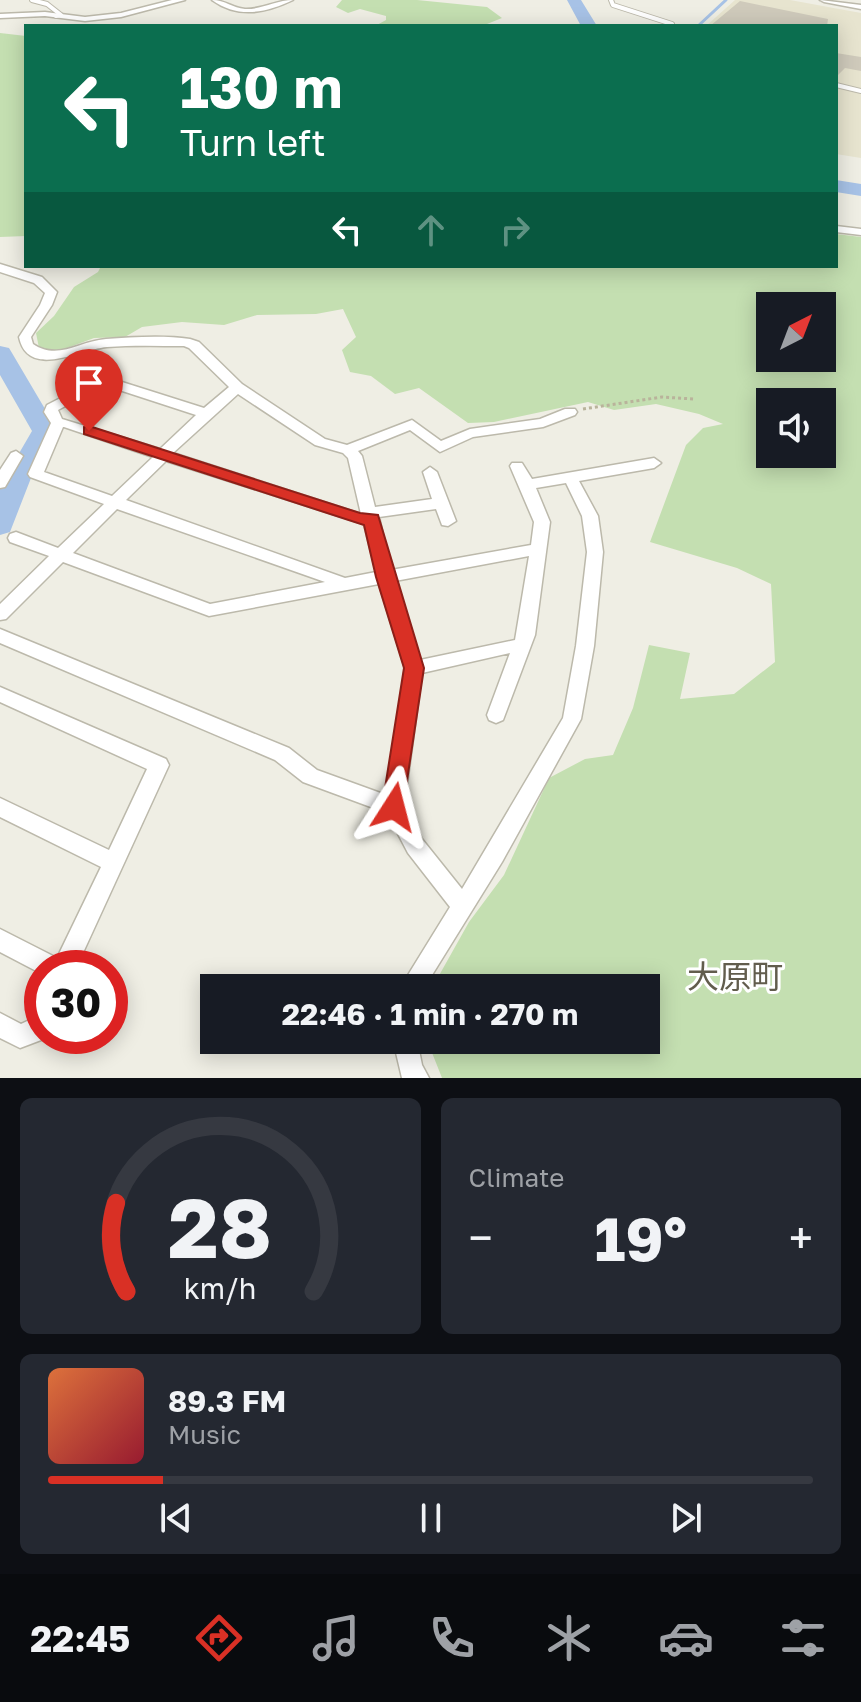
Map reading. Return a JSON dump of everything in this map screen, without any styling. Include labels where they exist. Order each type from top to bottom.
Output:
[{"type":"street","points":[[161,0],[177,2]]},
{"type":"street","points":[[216,0],[237,12],[248,14],[289,0]]},
{"type":"street","points":[[824,0],[861,7]]},
{"type":"street","points":[[0,16],[104,17],[177,2]]},
{"type":"street","points":[[838,229],[861,232]]},
{"type":"street","points":[[0,268],[38,280],[51,292],[25,337],[27,346],[39,354],[54,357],[104,343],[185,342],[194,345],[237,387],[320,442],[348,450],[355,456],[385,577],[414,668],[394,807],[415,846],[461,905]]},
{"type":"street","points":[[58,423],[51,412],[52,408],[103,380],[206,413]]},
{"type":"street","points":[[0,614],[206,413],[237,387]]},
{"type":"street","points":[[348,450],[412,424],[440,447],[470,433],[543,423],[570,412]]},
{"type":"street","points":[[58,423],[359,519],[440,503]]},
{"type":"street","points":[[58,423],[35,474],[337,580],[341,585]]},
{"type":"street","points":[[0,483],[16,456]]},
{"type":"street","points":[[527,485],[654,463]]},
{"type":"street","points":[[496,715],[526,635],[535,551],[542,522],[517,466]]},
{"type":"street","points":[[430,472],[448,521]]},
{"type":"street","points":[[419,974],[495,855],[572,719],[585,646],[595,552],[590,516],[571,479]]},
{"type":"street","points":[[16,538],[209,610],[526,550],[535,551]]},
{"type":"street","points":[[0,636],[282,754],[310,776],[394,807]]},
{"type":"street","points":[[414,668],[510,646],[521,648]]},
{"type":"street","points":[[0,694],[159,765],[73,950]]},
{"type":"street","points":[[0,807],[114,863]]},
{"type":"street","points":[[0,940],[24,953]]},
{"type":"street","points":[[0,1025],[20,1036],[24,1035]]},
{"type":"street","points":[[408,1054],[411,1070],[417,1078]]},
{"type":"lane","points":[[32,0],[47,4],[61,15],[56,16]]},
{"type":"lane","points":[[611,0],[613,5],[672,24]]},
{"type":"lane","points":[[838,85],[861,91]]},
{"type":"path","points":[[570,412],[662,397],[694,399]]},
{"type":"shaded area","points":[[735,0],[790,0],[861,13],[861,158],[838,154],[838,24],[708,24]]},
{"type":"green space","points":[[342,0],[417,0],[487,7],[502,18],[487,24],[379,24],[386,20],[386,16],[360,9],[348,13],[336,7]]},
{"type":"green space","points":[[0,33],[24,36],[24,236],[0,237]]},
{"type":"green space","points":[[838,234],[861,237],[861,1078],[442,1078],[433,1054],[660,1054],[660,974],[440,974],[469,922],[504,875],[549,778],[585,759],[613,755],[633,708],[649,645],[690,653],[680,699],[734,694],[775,662],[771,584],[737,568],[650,542],[686,445],[703,428],[723,424],[699,414],[656,404],[614,410],[588,402],[494,422],[468,423],[419,388],[395,394],[371,376],[350,372],[342,350],[356,337],[343,309],[316,314],[257,315],[224,325],[182,322],[142,327],[125,337],[94,338],[59,351],[39,348],[36,333],[54,316],[74,287],[100,268],[838,268]]},
{"type":"building","points":[[740,1],[828,19],[827,24],[712,24]]},
{"type":"building","points":[[838,53],[861,57],[861,71],[845,68],[838,75]]},
{"type":"waterway","points":[[574,0],[588,24]]},
{"type":"waterway","points":[[700,24],[726,0]]},
{"type":"waterway","points":[[838,186],[861,190]]},
{"type":"waterway","points":[[0,353],[45,431],[17,478],[0,525]]},
{"type":"district","name":"大原町","points":[[735,977]]},
{"type":"route","points":[[89,431],[359,519],[372,519],[385,577],[414,668],[394,807]]}]
